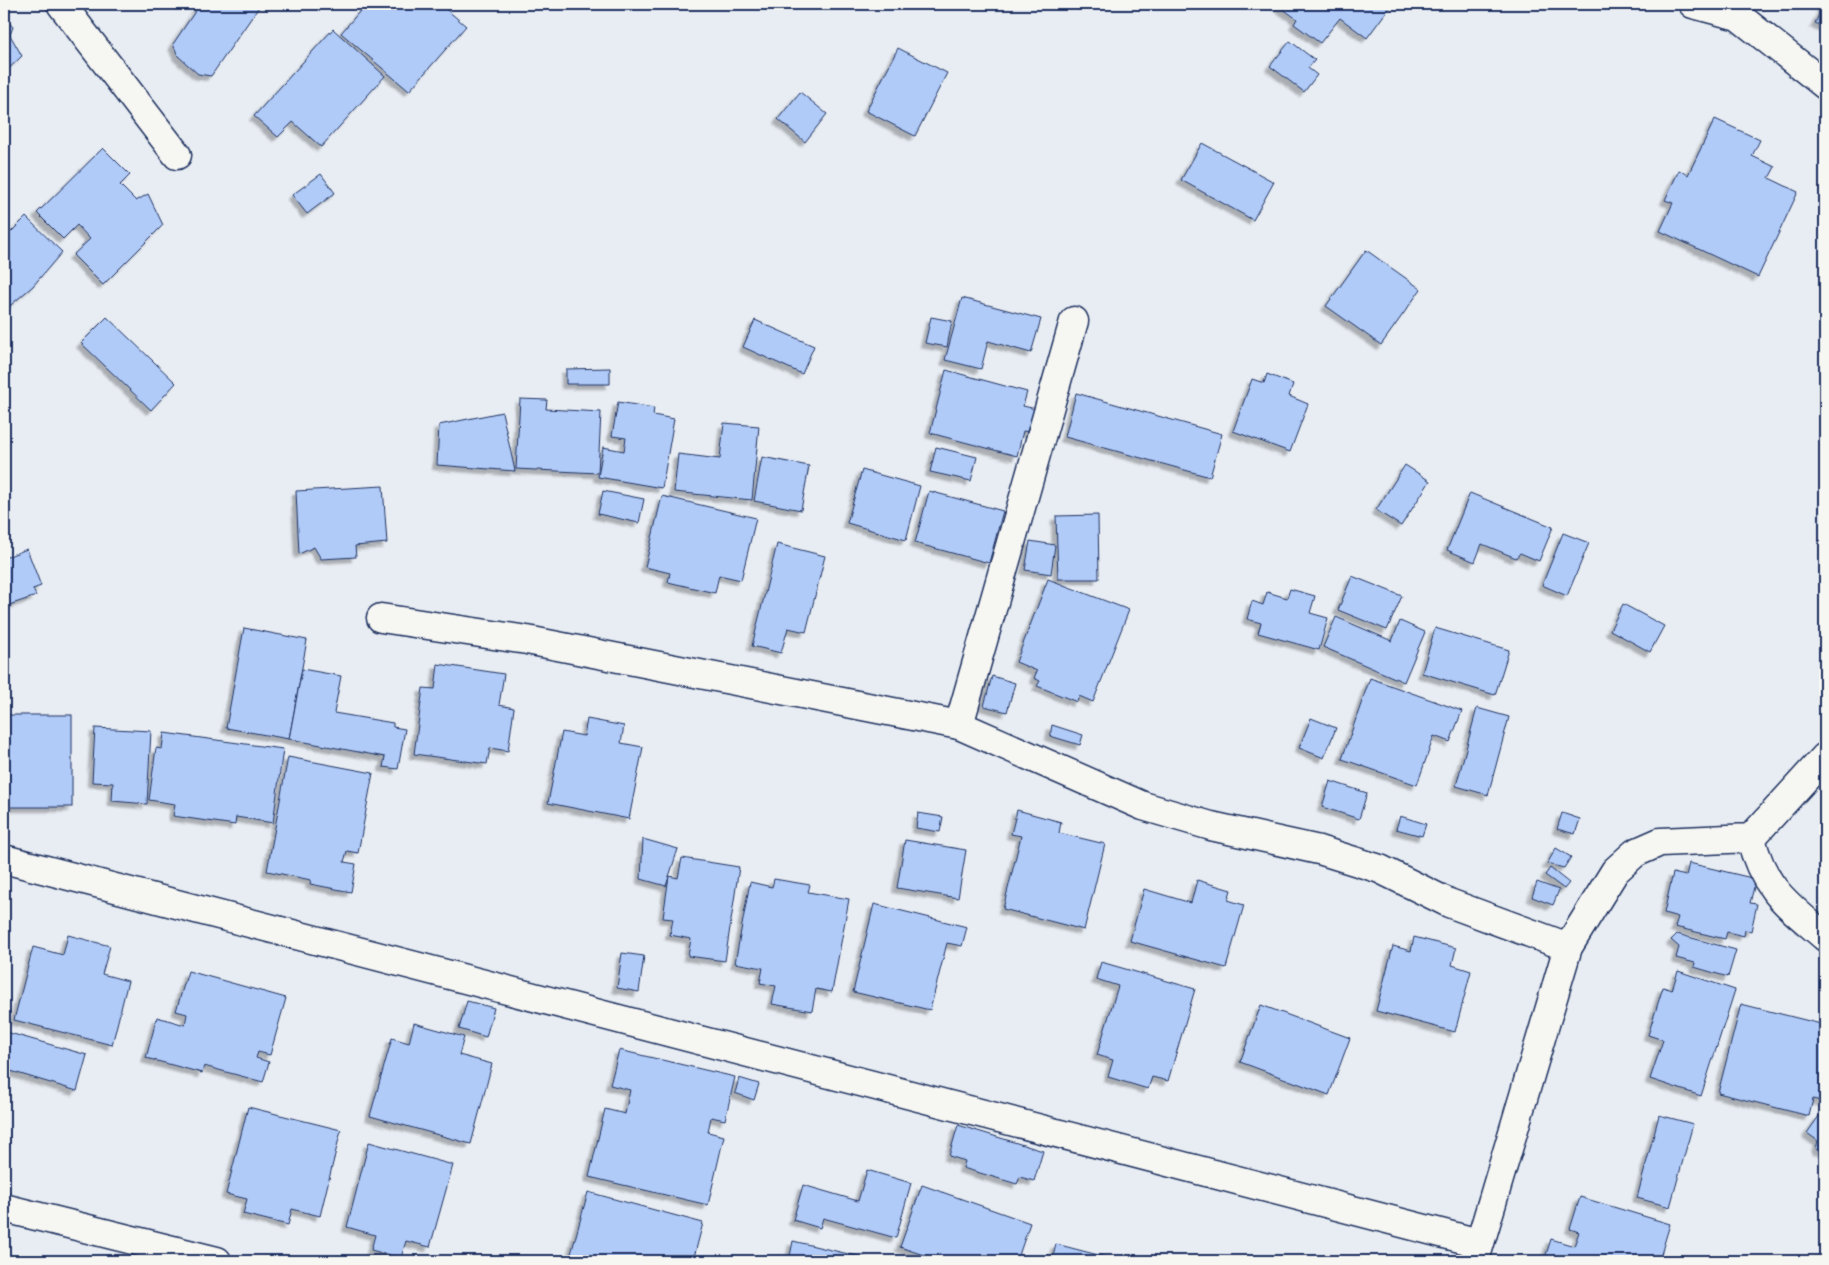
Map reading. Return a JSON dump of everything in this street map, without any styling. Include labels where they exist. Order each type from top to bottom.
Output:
[{"type":"street","points":[[61,4],[177,155]]},
{"type":"street","points":[[1693,4],[1741,10],[1825,85]]},
{"type":"street","points":[[959,725],[1074,321]]},
{"type":"street","points":[[381,618],[527,640],[959,725],[1143,806],[1211,826],[1319,850],[1380,869],[1449,903],[1568,946]]},
{"type":"street","points":[[4,859],[1477,1252],[1568,946],[1615,871],[1635,853],[1660,842],[1751,838],[1825,757]]},
{"type":"street","points":[[1751,838],[1757,862],[1766,880],[1785,902],[1825,937]]},
{"type":"street","points":[[4,1208],[217,1261]]},
{"type":"building","points":[[200,4],[261,4],[211,76],[198,74],[178,56],[173,44]]},
{"type":"building","points":[[366,4],[440,4],[466,26],[409,91],[341,33]]},
{"type":"building","points":[[1276,4],[1392,4],[1367,38],[1340,18],[1320,43],[1294,24],[1297,19]]},
{"type":"building","points":[[1816,4],[1825,4],[1825,28],[1815,23],[1823,7]]},
{"type":"building","points":[[4,17],[13,27],[10,35],[22,56],[4,73]]},
{"type":"building","points":[[333,29],[385,76],[321,147],[293,122],[278,137],[254,116]]},
{"type":"building","points":[[1290,41],[1315,60],[1308,68],[1317,75],[1304,92],[1270,66]]},
{"type":"building","points":[[898,48],[947,73],[915,136],[866,111]]},
{"type":"building","points":[[800,92],[827,114],[805,142],[778,119]]},
{"type":"building","points":[[1715,119],[1760,140],[1752,156],[1775,167],[1769,178],[1798,192],[1758,277],[1660,231],[1673,203],[1665,200],[1679,170],[1688,175]]},
{"type":"building","points":[[1202,143],[1274,182],[1253,220],[1181,180]]},
{"type":"building","points":[[103,148],[130,175],[120,185],[136,201],[148,194],[163,225],[103,285],[73,255],[90,239],[77,225],[63,239],[37,213]]},
{"type":"building","points":[[321,174],[335,193],[307,214],[292,195]]},
{"type":"building","points":[[26,217],[62,252],[33,286],[5,310],[4,239]]},
{"type":"building","points":[[1366,250],[1421,289],[1381,345],[1326,306]]},
{"type":"building","points":[[962,298],[1041,319],[1031,353],[988,341],[981,369],[945,360]]},
{"type":"building","points":[[107,317],[176,383],[151,410],[81,343]]},
{"type":"building","points":[[931,317],[952,321],[947,347],[925,343]]},
{"type":"building","points":[[755,320],[814,346],[802,374],[743,347]]},
{"type":"building","points":[[610,368],[610,384],[566,384],[566,369]]},
{"type":"building","points":[[946,370],[1027,392],[1023,406],[1036,409],[1030,432],[1023,431],[1017,456],[930,433]]},
{"type":"building","points":[[1267,374],[1293,384],[1289,396],[1308,404],[1290,452],[1233,431],[1252,379],[1264,383]]},
{"type":"building","points":[[1076,393],[1222,434],[1210,477],[1065,437]]},
{"type":"building","points":[[520,399],[547,400],[546,409],[601,412],[598,473],[516,469]]},
{"type":"building","points":[[618,402],[654,408],[653,415],[674,419],[662,488],[598,477],[603,447],[624,451],[626,438],[612,436]]},
{"type":"building","points":[[502,412],[515,471],[437,465],[439,425]]},
{"type":"building","points":[[724,423],[759,426],[752,500],[674,492],[678,454],[720,459]]},
{"type":"building","points":[[936,447],[977,457],[971,481],[930,472]]},
{"type":"building","points":[[762,457],[809,466],[801,510],[754,501]]},
{"type":"building","points":[[1405,465],[1430,481],[1401,526],[1376,510]]},
{"type":"building","points":[[862,470],[920,486],[906,540],[847,523]]},
{"type":"building","points":[[383,486],[387,543],[355,546],[356,557],[321,559],[314,547],[299,554],[296,491]]},
{"type":"building","points":[[603,491],[644,499],[639,523],[598,514]]},
{"type":"building","points":[[929,491],[1003,511],[989,563],[915,543]]},
{"type":"building","points":[[1470,493],[1553,527],[1539,561],[1520,553],[1516,558],[1482,544],[1475,562],[1447,550]]},
{"type":"building","points":[[662,496],[756,518],[741,580],[719,575],[715,593],[668,582],[670,573],[645,567]]},
{"type":"building","points":[[1098,515],[1099,579],[1058,579],[1056,516]]},
{"type":"building","points":[[1563,533],[1589,543],[1567,596],[1542,585]]},
{"type":"building","points":[[1030,541],[1055,545],[1051,574],[1025,570]]},
{"type":"building","points":[[777,544],[825,556],[806,632],[788,628],[781,653],[752,646]]},
{"type":"building","points":[[27,549],[41,586],[33,589],[36,596],[9,605],[7,600],[4,601],[4,558]]},
{"type":"building","points":[[1352,576],[1402,596],[1387,630],[1338,610]]},
{"type":"building","points":[[1048,579],[1129,610],[1093,702],[1079,696],[1077,702],[1037,686],[1040,681],[1034,678],[1037,671],[1016,662]]},
{"type":"building","points":[[1290,589],[1315,596],[1310,613],[1328,618],[1319,650],[1258,633],[1261,623],[1247,619],[1252,601],[1263,605],[1267,592],[1287,598]]},
{"type":"building","points":[[1623,604],[1664,626],[1650,652],[1610,630]]},
{"type":"building","points":[[1336,617],[1392,641],[1400,621],[1425,632],[1404,682],[1323,647]]},
{"type":"building","points":[[244,628],[307,640],[289,739],[226,728]]},
{"type":"building","points":[[1435,628],[1509,650],[1495,695],[1422,673]]},
{"type":"building","points":[[438,664],[504,674],[499,705],[514,708],[508,751],[490,748],[487,764],[414,754],[423,688],[435,689]]},
{"type":"building","points":[[302,669],[341,676],[334,713],[393,723],[393,727],[405,729],[398,769],[383,767],[385,757],[289,739]]},
{"type":"building","points":[[992,676],[1015,683],[1007,712],[984,706]]},
{"type":"building","points":[[1370,678],[1462,711],[1450,742],[1434,736],[1417,785],[1342,759]]},
{"type":"building","points":[[1477,708],[1509,717],[1488,795],[1456,786]]},
{"type":"building","points":[[4,715],[72,715],[72,807],[4,807]]},
{"type":"building","points":[[1311,718],[1336,728],[1324,758],[1299,748]]},
{"type":"building","points":[[587,719],[624,726],[621,743],[643,747],[629,819],[548,803],[562,732],[584,736]]},
{"type":"building","points":[[1052,725],[1083,735],[1080,745],[1050,736]]},
{"type":"building","points":[[95,728],[151,731],[147,804],[112,801],[113,783],[92,782]]},
{"type":"building","points":[[164,733],[283,749],[273,823],[236,817],[235,825],[173,816],[175,804],[149,800],[156,748],[162,749]]},
{"type":"building","points":[[288,757],[373,773],[358,853],[347,851],[344,862],[356,864],[351,892],[310,884],[311,880],[267,871]]},
{"type":"building","points":[[1330,781],[1367,793],[1359,819],[1322,807]]},
{"type":"building","points":[[1017,810],[1061,822],[1059,833],[1105,844],[1084,930],[1003,909],[1021,836],[1011,834]]},
{"type":"building","points":[[918,813],[943,817],[940,832],[916,828]]},
{"type":"building","points":[[1562,813],[1580,819],[1575,834],[1557,829]]},
{"type":"building","points":[[1400,816],[1426,824],[1422,836],[1396,829]]},
{"type":"building","points":[[643,839],[678,849],[666,886],[641,879]]},
{"type":"building","points":[[905,840],[966,850],[958,898],[897,888]]},
{"type":"building","points":[[1556,848],[1571,857],[1564,868],[1547,864]]},
{"type":"building","points":[[682,858],[739,867],[725,961],[688,956],[691,939],[670,935],[673,919],[663,918],[669,876],[678,878]]},
{"type":"building","points":[[1689,863],[1756,879],[1750,903],[1757,904],[1751,931],[1745,930],[1744,936],[1727,932],[1725,939],[1675,927],[1678,917],[1664,913],[1673,873],[1686,876]]},
{"type":"building","points":[[1550,868],[1569,883],[1564,889],[1545,875]]},
{"type":"building","points":[[774,879],[810,885],[808,892],[849,899],[832,992],[816,989],[812,1011],[772,1004],[776,986],[760,983],[763,968],[735,963],[750,882],[772,887]]},
{"type":"building","points":[[1197,880],[1231,890],[1228,900],[1244,905],[1226,968],[1130,941],[1144,889],[1191,903]]},
{"type":"building","points":[[1537,882],[1559,890],[1553,905],[1532,897]]},
{"type":"building","points":[[874,904],[967,927],[962,946],[947,943],[930,1010],[853,992]]},
{"type":"building","points":[[1677,934],[1736,950],[1728,977],[1694,967],[1695,963],[1676,958],[1679,947],[1671,940]]},
{"type":"building","points":[[68,935],[110,946],[102,974],[128,981],[112,1045],[14,1020],[33,947],[63,955]]},
{"type":"building","points":[[1414,937],[1456,948],[1452,965],[1471,971],[1455,1032],[1376,1011],[1393,946],[1411,951]]},
{"type":"building","points":[[622,953],[644,956],[639,992],[617,988]]},
{"type":"building","points":[[1101,962],[1195,989],[1168,1081],[1152,1077],[1148,1089],[1108,1077],[1113,1060],[1097,1055],[1118,986],[1096,979]]},
{"type":"building","points":[[188,971],[286,998],[270,1055],[258,1052],[256,1058],[269,1062],[263,1082],[204,1066],[202,1073],[146,1058],[157,1017],[185,1025],[187,1014],[176,1011]]},
{"type":"building","points":[[1678,971],[1735,990],[1701,1096],[1650,1079],[1663,1040],[1648,1035],[1663,987],[1672,990]]},
{"type":"building","points":[[467,1001],[494,1008],[486,1037],[459,1029]]},
{"type":"building","points":[[1741,1004],[1825,1025],[1825,1102],[1813,1099],[1809,1116],[1718,1093]]},
{"type":"building","points":[[1261,1005],[1350,1038],[1329,1095],[1240,1062]]},
{"type":"building","points":[[414,1023],[464,1037],[459,1055],[492,1064],[471,1144],[370,1116],[392,1038],[409,1043]]},
{"type":"building","points":[[6,1032],[87,1055],[77,1091],[4,1069]]},
{"type":"building","points":[[619,1050],[735,1077],[725,1120],[711,1117],[708,1132],[724,1136],[708,1205],[589,1177],[605,1109],[625,1114],[630,1090],[610,1085]]},
{"type":"building","points":[[739,1078],[759,1084],[754,1100],[735,1093]]},
{"type":"building","points":[[248,1107],[341,1130],[320,1216],[292,1209],[288,1225],[243,1214],[247,1199],[226,1194]]},
{"type":"building","points":[[1659,1115],[1693,1124],[1670,1207],[1637,1198]]},
{"type":"building","points":[[1819,1116],[1825,1117],[1825,1152],[1816,1149],[1818,1141],[1807,1133]]},
{"type":"building","points":[[958,1125],[1043,1151],[1034,1181],[1020,1177],[1017,1184],[963,1168],[965,1161],[949,1156]]},
{"type":"building","points":[[369,1142],[453,1165],[430,1247],[406,1241],[401,1258],[371,1250],[375,1235],[347,1227]]},
{"type":"building","points":[[867,1170],[911,1183],[896,1238],[823,1218],[820,1228],[793,1220],[803,1185],[858,1201]]},
{"type":"building","points":[[922,1185],[1030,1223],[1017,1261],[941,1261],[900,1247]]},
{"type":"building","points":[[588,1192],[703,1223],[693,1261],[569,1261]]},
{"type":"building","points":[[1580,1197],[1670,1224],[1659,1261],[1544,1261],[1551,1239],[1574,1246],[1579,1232],[1570,1229]]},
{"type":"building","points":[[793,1241],[874,1260],[874,1261],[789,1261]]},
{"type":"building","points":[[1056,1244],[1121,1261],[1052,1261]]},
{"type":"building","points":[[30,1257],[47,1261],[29,1261]]}]
